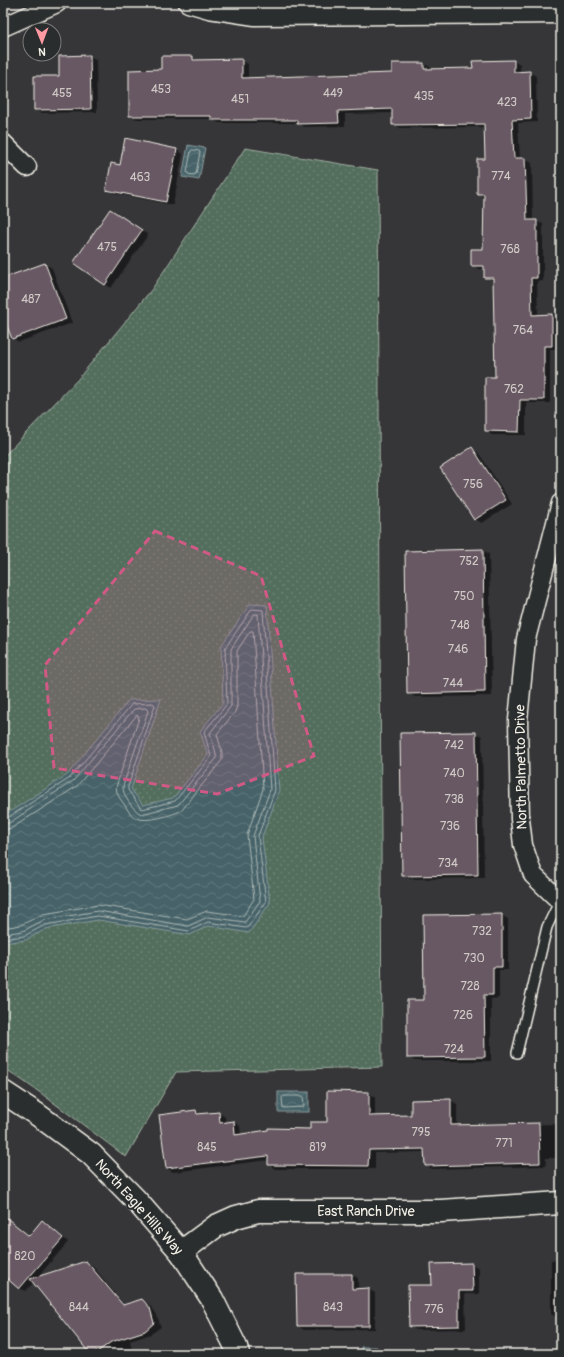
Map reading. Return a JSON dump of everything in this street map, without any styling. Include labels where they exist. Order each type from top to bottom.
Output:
[{"type":"street","points":[[3,27],[57,3]]},
{"type":"street","points":[[188,3],[209,9],[255,16],[561,14]]},
{"type":"street","points":[[3,143],[27,167]]},
{"type":"street","name":"North Palmetto Drive","points":[[560,901],[533,875],[523,845],[520,819],[518,720],[526,639],[561,503]]},
{"type":"street","name":"North Eagle Hills Way","points":[[3,1092],[38,1115],[91,1154],[135,1199],[181,1252],[212,1299],[238,1354]]},
{"type":"street","name":"East Ranch Drive","points":[[181,1252],[216,1226],[236,1217],[258,1211],[441,1211],[561,1203]]},
{"type":"lane","points":[[517,1053],[547,927],[560,901]]},
{"type":"highlighted area","points":[[155,531],[261,576],[314,756],[217,794],[54,768],[45,665]]},
{"type":"green space","points":[[245,148],[378,170],[382,1067],[176,1072],[126,1157],[42,1094],[3,1067],[3,457],[78,379],[152,289]]},
{"type":"water","points":[[188,145],[205,148],[199,180],[182,177]]},
{"type":"water","points":[[250,604],[267,605],[279,791],[262,837],[270,903],[249,933],[208,926],[190,935],[98,920],[46,929],[26,940],[3,943],[3,816],[67,775],[129,700],[161,699],[131,789],[143,805],[173,798],[208,755],[200,731],[223,703],[221,646]]},
{"type":"water","points":[[278,1092],[309,1092],[309,1112],[278,1112]]},
{"type":"water","points":[[361,1347],[377,1347],[378,1354],[361,1354]]},
{"type":"building","points":[[90,55],[91,109],[34,110],[34,76],[59,76],[59,62],[62,62],[62,56]]},
{"type":"building","points":[[161,56],[193,56],[193,60],[242,59],[242,78],[392,73],[392,63],[424,63],[424,69],[473,68],[472,61],[514,60],[514,72],[530,71],[531,119],[512,120],[514,158],[525,158],[527,220],[537,220],[537,278],[531,278],[532,315],[552,314],[552,346],[544,346],[544,400],[520,400],[519,432],[485,431],[485,377],[495,377],[493,278],[484,278],[484,266],[471,266],[471,249],[483,249],[484,194],[477,194],[477,159],[485,159],[484,124],[392,125],[392,109],[338,111],[339,123],[297,124],[297,120],[211,120],[211,116],[129,116],[129,70],[161,69]]},
{"type":"building","points":[[125,138],[177,149],[166,202],[106,190],[111,163],[120,165]]},
{"type":"building","points":[[110,209],[142,230],[105,285],[73,263]]},
{"type":"building","points":[[45,263],[66,319],[12,339],[7,326],[3,328],[3,278]]},
{"type":"building","points":[[472,447],[506,500],[474,520],[440,468]]},
{"type":"building","points":[[483,549],[485,692],[407,694],[405,551]]},
{"type":"building","points":[[476,732],[478,875],[402,876],[400,733]]},
{"type":"building","points":[[502,914],[502,967],[493,967],[493,995],[484,995],[485,1057],[407,1058],[407,1000],[424,1000],[423,915]]},
{"type":"building","points":[[327,1091],[369,1092],[369,1116],[411,1115],[411,1100],[451,1099],[451,1125],[539,1123],[540,1163],[425,1166],[424,1149],[369,1150],[368,1166],[268,1165],[268,1156],[166,1168],[159,1115],[196,1110],[197,1114],[219,1112],[220,1123],[234,1121],[235,1135],[268,1130],[268,1128],[310,1129],[310,1122],[327,1122]]},
{"type":"building","points":[[3,1215],[29,1236],[42,1220],[63,1238],[19,1289],[3,1275]]},
{"type":"building","points":[[86,1261],[123,1305],[142,1299],[150,1308],[154,1323],[145,1331],[111,1342],[100,1350],[90,1354],[30,1279]]},
{"type":"building","points":[[472,1263],[473,1291],[459,1291],[459,1326],[409,1327],[408,1285],[432,1285],[431,1264]]},
{"type":"building","points":[[296,1274],[352,1274],[352,1289],[369,1288],[369,1326],[297,1326]]}]
